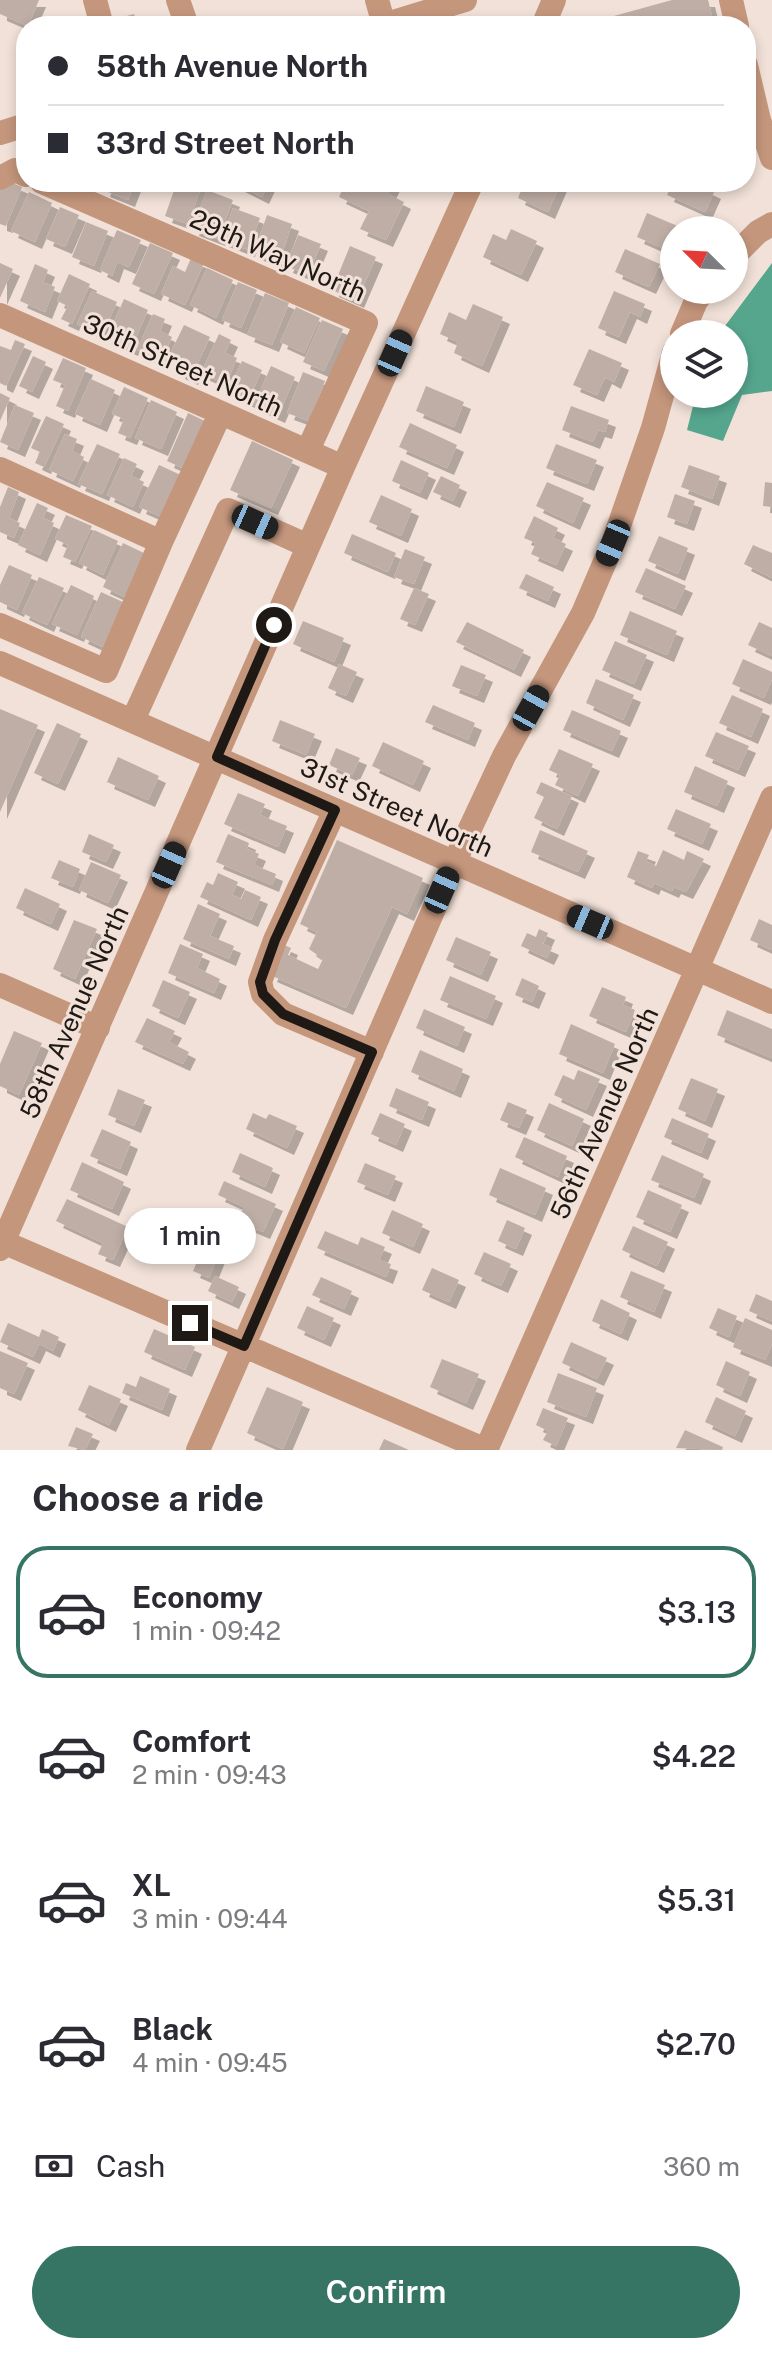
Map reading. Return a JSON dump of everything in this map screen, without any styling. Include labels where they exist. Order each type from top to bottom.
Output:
[{"type":"street","points":[[412,16],[465,0]]},
{"type":"street","points":[[756,107],[772,158]]},
{"type":"street","name":"29th Way North","points":[[65,192],[366,323],[308,450]]},
{"type":"street","name":"58th Avenue North","points":[[2,1246],[308,546],[467,192]]},
{"type":"street","points":[[748,242],[772,224]]},
{"type":"street","name":"30th Street North","points":[[0,315],[343,467]]},
{"type":"street","points":[[198,1450],[454,863],[504,756],[589,599],[613,543],[660,403]]},
{"type":"street","points":[[0,625],[106,671],[220,414]]},
{"type":"street","points":[[0,469],[161,542]]},
{"type":"street","points":[[133,720],[228,510],[308,546]]},
{"type":"street","name":"31st Street North","points":[[0,663],[772,1002]]},
{"type":"street","name":"56th Avenue North","points":[[486,1450],[772,798]]},
{"type":"street","points":[[335,810],[275,940],[260,982],[263,994],[283,1014],[372,1052]]},
{"type":"street","points":[[0,985],[98,1028]]},
{"type":"street","points":[[2,1246],[486,1450]]},
{"type":"shaded area","points":[[772,263],[772,391],[748,394],[748,320],[729,320],[741,304],[748,304],[748,295]]},
{"type":"shaded area","points":[[692,408],[737,408],[723,441],[687,430]]},
{"type":"building","points":[[0,0],[39,0],[32,16],[16,16],[16,21],[0,14]]},
{"type":"building","points":[[672,0],[708,0],[712,16],[614,16]]},
{"type":"building","points":[[0,178],[16,185],[16,192],[20,192],[6,226],[0,224]]},
{"type":"building","points":[[29,192],[52,203],[35,242],[11,231]]},
{"type":"building","points":[[108,192],[131,192],[128,200]]},
{"type":"building","points":[[173,192],[199,192],[188,224],[165,216]]},
{"type":"building","points":[[206,192],[233,200],[218,239],[192,229]]},
{"type":"building","points":[[341,192],[389,192],[404,202],[386,240],[360,229],[369,211],[339,197]]},
{"type":"building","points":[[520,192],[557,192],[548,212],[518,198]]},
{"type":"building","points":[[668,192],[714,192],[705,212],[667,195]]},
{"type":"building","points":[[60,207],[79,215],[65,247],[46,239]]},
{"type":"building","points":[[233,208],[260,218],[248,250],[222,240]]},
{"type":"building","points":[[647,213],[660,219],[660,247],[637,237]]},
{"type":"building","points":[[267,215],[292,224],[279,262],[254,253]]},
{"type":"building","points":[[86,222],[108,231],[94,266],[72,257]]},
{"type":"building","points":[[511,229],[537,241],[521,275],[483,257],[493,234],[506,240]]},
{"type":"building","points":[[117,230],[141,240],[129,267],[117,262],[112,276],[100,270]]},
{"type":"building","points":[[298,235],[321,244],[308,275],[286,266]]},
{"type":"building","points":[[150,243],[173,253],[154,294],[132,284]]},
{"type":"building","points":[[350,246],[376,257],[357,301],[332,290]]},
{"type":"building","points":[[625,249],[660,264],[649,287],[615,272]]},
{"type":"building","points":[[191,258],[204,263],[185,305],[161,294],[173,266],[185,272]]},
{"type":"building","points":[[0,263],[13,269],[0,298]]},
{"type":"building","points":[[35,264],[48,270],[43,282],[55,287],[45,312],[20,301]]},
{"type":"building","points":[[207,268],[233,280],[216,318],[190,305]]},
{"type":"building","points":[[69,274],[90,284],[72,324],[61,319],[68,306],[57,301]]},
{"type":"building","points":[[238,282],[257,290],[241,328],[222,320]]},
{"type":"building","points":[[92,291],[117,302],[102,335],[77,324]]},
{"type":"building","points":[[614,291],[645,304],[640,317],[630,312],[619,337],[598,328]]},
{"type":"building","points":[[265,293],[289,303],[272,345],[247,335]]},
{"type":"building","points":[[124,299],[148,310],[131,349],[107,338]]},
{"type":"building","points":[[473,304],[503,317],[482,366],[454,353],[458,342],[440,334],[449,312],[466,320]]},
{"type":"building","points":[[296,307],[320,318],[304,353],[280,342]]},
{"type":"building","points":[[153,314],[165,319],[160,331],[172,337],[161,361],[137,350]]},
{"type":"building","points":[[322,320],[343,329],[324,371],[303,362]]},
{"type":"building","points":[[184,325],[210,337],[191,378],[178,372],[184,358],[171,352]]},
{"type":"building","points":[[219,334],[231,340],[225,353],[237,358],[226,384],[201,373]]},
{"type":"building","points":[[15,340],[25,344],[6,386],[0,383],[0,346],[11,350]]},
{"type":"building","points":[[589,349],[622,363],[614,382],[605,377],[597,395],[573,385]]},
{"type":"building","points":[[33,356],[46,362],[32,392],[19,386]]},
{"type":"building","points":[[63,358],[86,368],[68,411],[56,406],[65,385],[53,380]]},
{"type":"building","points":[[242,361],[262,370],[248,401],[228,392]]},
{"type":"building","points":[[271,366],[295,377],[278,416],[254,405]]},
{"type":"building","points":[[303,372],[325,381],[309,421],[287,413]]},
{"type":"building","points":[[91,379],[115,390],[100,425],[75,414]]},
{"type":"building","points":[[426,386],[464,402],[454,427],[416,411]]},
{"type":"building","points":[[124,387],[148,398],[130,438],[118,433],[124,419],[112,414]]},
{"type":"building","points":[[0,393],[10,398],[0,421]]},
{"type":"building","points":[[151,400],[177,412],[161,449],[135,438]]},
{"type":"building","points":[[15,405],[34,413],[18,450],[0,442]]},
{"type":"building","points":[[571,406],[609,420],[605,432],[598,430],[593,442],[562,430]]},
{"type":"building","points":[[188,413],[205,421],[185,469],[167,461]]},
{"type":"building","points":[[46,416],[64,424],[44,467],[35,463],[40,452],[31,448]]},
{"type":"building","points":[[410,423],[457,445],[447,468],[399,447]]},
{"type":"building","points":[[65,434],[77,439],[72,451],[84,457],[73,481],[49,470]]},
{"type":"building","points":[[252,441],[293,460],[271,508],[230,490]]},
{"type":"building","points":[[97,444],[120,454],[102,494],[78,484]]},
{"type":"building","points":[[556,444],[597,460],[587,484],[546,468]]},
{"type":"building","points":[[124,458],[137,464],[131,476],[144,482],[133,507],[107,495]]},
{"type":"building","points":[[401,460],[429,473],[420,493],[392,481]]},
{"type":"building","points":[[159,465],[183,476],[164,518],[139,507]]},
{"type":"building","points":[[689,465],[720,476],[712,499],[681,487]]},
{"type":"building","points":[[441,476],[460,485],[453,501],[433,492]]},
{"type":"building","points":[[547,482],[584,498],[573,523],[536,506]]},
{"type":"building","points":[[765,482],[772,483],[772,507],[763,506]]},
{"type":"building","points":[[8,487],[19,492],[9,518],[20,523],[14,538],[0,532],[0,507]]},
{"type":"building","points":[[675,494],[695,501],[687,524],[667,517]]},
{"type":"building","points":[[381,495],[412,509],[401,536],[369,522]]},
{"type":"building","points":[[37,503],[48,508],[43,518],[54,523],[40,555],[18,545]]},
{"type":"building","points":[[66,515],[92,526],[75,562],[63,557],[68,545],[55,539]]},
{"type":"building","points":[[534,516],[558,528],[553,538],[566,544],[556,565],[531,554],[536,543],[524,538]]},
{"type":"building","points":[[94,530],[118,541],[103,575],[79,563]]},
{"type":"building","points":[[352,534],[396,553],[388,572],[344,553]]},
{"type":"building","points":[[659,536],[688,548],[678,574],[648,561]]},
{"type":"building","points":[[123,543],[146,554],[127,598],[103,587]]},
{"type":"building","points":[[753,545],[772,553],[772,578],[744,564]]},
{"type":"building","points":[[405,549],[425,557],[414,584],[394,577]]},
{"type":"building","points":[[9,565],[32,575],[17,610],[0,602],[0,585]]},
{"type":"building","points":[[646,568],[686,586],[675,609],[635,592]]},
{"type":"building","points":[[526,574],[554,587],[548,601],[519,588]]},
{"type":"building","points":[[39,577],[64,588],[47,625],[22,613]]},
{"type":"building","points":[[71,585],[94,596],[77,635],[52,624]]},
{"type":"building","points":[[414,588],[429,594],[415,625],[400,619]]},
{"type":"building","points":[[101,592],[125,603],[105,648],[81,637]]},
{"type":"building","points":[[630,611],[677,631],[667,655],[620,635]]},
{"type":"building","points":[[303,621],[344,638],[334,662],[293,644]]},
{"type":"building","points":[[467,622],[524,650],[514,670],[456,642]]},
{"type":"building","points":[[759,622],[772,628],[772,656],[748,645]]},
{"type":"building","points":[[615,641],[647,655],[634,684],[602,670]]},
{"type":"building","points":[[743,659],[772,672],[764,698],[732,684]]},
{"type":"building","points":[[339,664],[357,672],[346,696],[328,688]]},
{"type":"building","points":[[461,665],[486,675],[477,696],[452,686]]},
{"type":"building","points":[[596,679],[634,695],[623,720],[586,703]]},
{"type":"building","points":[[732,695],[763,709],[751,737],[719,723]]},
{"type":"building","points":[[433,705],[475,723],[468,740],[425,722]]},
{"type":"building","points":[[0,709],[38,725],[0,812]]},
{"type":"building","points":[[572,710],[621,731],[612,751],[563,730]]},
{"type":"building","points":[[280,720],[315,734],[306,755],[272,741]]},
{"type":"building","points":[[57,723],[81,734],[58,784],[34,773]]},
{"type":"building","points":[[716,732],[749,746],[738,770],[705,756]]},
{"type":"building","points":[[383,742],[424,761],[413,785],[372,766]]},
{"type":"building","points":[[336,748],[360,758],[352,775],[329,765]]},
{"type":"building","points":[[559,749],[593,764],[578,796],[555,785],[560,775],[549,770]]},
{"type":"building","points":[[118,757],[159,776],[148,800],[107,782]]},
{"type":"building","points":[[695,766],[728,781],[717,806],[684,792]]},
{"type":"building","points":[[541,782],[572,796],[557,829],[534,818],[544,797],[536,793]]},
{"type":"building","points":[[238,793],[265,804],[260,815],[287,826],[278,847],[224,824]]},
{"type":"building","points":[[676,809],[711,824],[702,844],[667,829]]},
{"type":"building","points":[[540,830],[588,851],[578,872],[531,852]]},
{"type":"building","points":[[89,834],[114,845],[106,862],[82,852]]},
{"type":"building","points":[[228,834],[249,843],[247,849],[259,854],[254,865],[276,874],[272,885],[216,862]]},
{"type":"building","points":[[337,840],[423,878],[407,914],[392,907],[346,1008],[270,975],[284,945],[291,948],[288,955],[318,969],[323,959],[309,949],[317,932],[300,924]]},
{"type":"building","points":[[663,850],[684,860],[687,851],[704,859],[686,892],[674,887],[672,891],[654,883],[652,888],[627,877],[638,851],[649,855],[646,861],[656,866]]},
{"type":"building","points":[[59,860],[80,869],[73,887],[51,878]]},
{"type":"building","points":[[91,862],[121,875],[108,903],[79,890]]},
{"type":"building","points":[[218,873],[238,882],[232,895],[241,899],[245,890],[261,897],[251,920],[200,897],[207,882],[213,885]]},
{"type":"building","points":[[25,888],[60,904],[51,924],[16,908]]},
{"type":"building","points":[[198,904],[220,914],[210,936],[234,946],[229,959],[183,939]]},
{"type":"building","points":[[759,919],[772,925],[772,950],[750,940]]},
{"type":"building","points":[[74,920],[97,929],[75,979],[53,969]]},
{"type":"building","points":[[539,929],[548,933],[543,944],[552,948],[547,958],[521,946],[527,933],[536,937]]},
{"type":"building","points":[[456,937],[491,952],[481,975],[446,960]]},
{"type":"building","points":[[180,944],[203,954],[197,968],[220,979],[214,993],[168,973]]},
{"type":"building","points":[[450,976],[496,996],[486,1019],[440,1000]]},
{"type":"building","points":[[522,978],[539,986],[532,1002],[515,995]]},
{"type":"building","points":[[163,980],[190,992],[178,1018],[152,1006]]},
{"type":"building","points":[[602,987],[626,997],[623,1005],[635,1010],[626,1032],[589,1016]]},
{"type":"building","points":[[424,1009],[465,1027],[457,1046],[416,1028]]},
{"type":"building","points":[[727,1010],[772,1029],[772,1058],[717,1035]]},
{"type":"building","points":[[147,1018],[175,1031],[169,1042],[189,1052],[183,1064],[135,1042]]},
{"type":"building","points":[[571,1024],[615,1044],[603,1073],[559,1054]]},
{"type":"building","points":[[14,1031],[42,1043],[19,1095],[0,1086],[0,1064]]},
{"type":"building","points":[[420,1050],[463,1069],[454,1091],[411,1072]]},
{"type":"building","points":[[578,1070],[600,1079],[586,1110],[554,1095],[563,1075],[574,1080]]},
{"type":"building","points":[[691,1078],[718,1089],[705,1121],[678,1109]]},
{"type":"building","points":[[396,1088],[429,1102],[422,1120],[389,1106]]},
{"type":"building","points":[[118,1089],[145,1100],[134,1126],[108,1115]]},
{"type":"building","points":[[508,1102],[527,1110],[519,1128],[500,1120]]},
{"type":"building","points":[[549,1103],[584,1119],[572,1146],[537,1130]]},
{"type":"building","points":[[253,1113],[266,1119],[269,1114],[297,1126],[287,1148],[246,1129]]},
{"type":"building","points":[[380,1113],[405,1124],[396,1145],[371,1134]]},
{"type":"building","points":[[672,1118],[709,1134],[701,1153],[664,1137]]},
{"type":"building","points":[[102,1129],[131,1142],[120,1169],[90,1156]]},
{"type":"building","points":[[524,1137],[567,1156],[558,1177],[515,1157]]},
{"type":"building","points":[[240,1153],[273,1168],[265,1187],[232,1172]]},
{"type":"building","points":[[662,1155],[704,1174],[694,1198],[651,1180]]},
{"type":"building","points":[[82,1162],[124,1182],[112,1209],[70,1190]]},
{"type":"building","points":[[365,1163],[396,1176],[388,1195],[357,1182]]},
{"type":"building","points":[[500,1168],[546,1188],[535,1215],[489,1195]]},
{"type":"building","points":[[224,1181],[276,1204],[263,1232],[237,1221],[244,1207],[218,1195]]},
{"type":"building","points":[[648,1190],[682,1205],[670,1232],[636,1217]]},
{"type":"building","points":[[67,1199],[128,1227],[113,1260],[98,1254],[103,1243],[56,1221]]},
{"type":"building","points":[[392,1210],[423,1224],[413,1247],[382,1233]]},
{"type":"building","points":[[507,1220],[525,1228],[516,1249],[498,1241]]},
{"type":"building","points":[[633,1226],[668,1242],[657,1266],[622,1250]]},
{"type":"building","points":[[325,1231],[358,1245],[361,1237],[385,1247],[379,1260],[391,1264],[386,1277],[317,1248]]},
{"type":"building","points":[[209,1235],[224,1241],[209,1278],[193,1271]]},
{"type":"building","points":[[484,1252],[511,1264],[501,1286],[474,1274]]},
{"type":"building","points":[[432,1268],[459,1280],[449,1302],[422,1290]]},
{"type":"building","points":[[631,1271],[665,1285],[654,1312],[620,1297]]},
{"type":"building","points":[[215,1276],[239,1287],[232,1302],[208,1291]]},
{"type":"building","points":[[321,1277],[352,1291],[344,1309],[312,1295]]},
{"type":"building","points":[[756,1294],[772,1301],[772,1321],[749,1311]]},
{"type":"building","points":[[601,1299],[630,1313],[621,1334],[592,1321]]},
{"type":"building","points":[[307,1306],[334,1318],[324,1340],[297,1328]]},
{"type":"building","points":[[718,1308],[737,1316],[729,1337],[709,1328]]},
{"type":"building","points":[[745,1318],[772,1330],[772,1344],[765,1360],[733,1347]]},
{"type":"building","points":[[8,1323],[39,1337],[42,1329],[59,1337],[53,1351],[39,1344],[33,1357],[0,1342]]},
{"type":"building","points":[[154,1329],[195,1347],[185,1370],[144,1352]]},
{"type":"building","points":[[571,1342],[607,1358],[597,1379],[562,1363]]},
{"type":"building","points":[[0,1351],[28,1363],[14,1394],[0,1388]]},
{"type":"building","points":[[442,1359],[479,1374],[466,1403],[430,1387]]},
{"type":"building","points":[[726,1361],[750,1372],[740,1396],[716,1385]]},
{"type":"building","points":[[558,1373],[597,1388],[586,1417],[547,1402]]},
{"type":"building","points":[[140,1376],[170,1389],[162,1410],[122,1393],[126,1383],[136,1387]]},
{"type":"building","points":[[89,1385],[121,1399],[109,1425],[78,1410]]},
{"type":"building","points":[[267,1387],[303,1402],[283,1449],[247,1433]]},
{"type":"building","points":[[716,1397],[746,1411],[735,1436],[705,1422]]},
{"type":"building","points":[[543,1408],[568,1418],[556,1446],[543,1440],[548,1431],[536,1425]]},
{"type":"building","points":[[76,1427],[93,1434],[85,1450],[68,1446]]},
{"type":"building","points":[[685,1430],[723,1447],[722,1450],[676,1448]]},
{"type":"building","points":[[384,1439],[409,1450],[379,1450]]},
{"type":"route","points":[[190,1323],[244,1346],[372,1052],[283,1014],[263,994],[260,982],[275,940],[335,810],[217,757],[274,625]]}]
